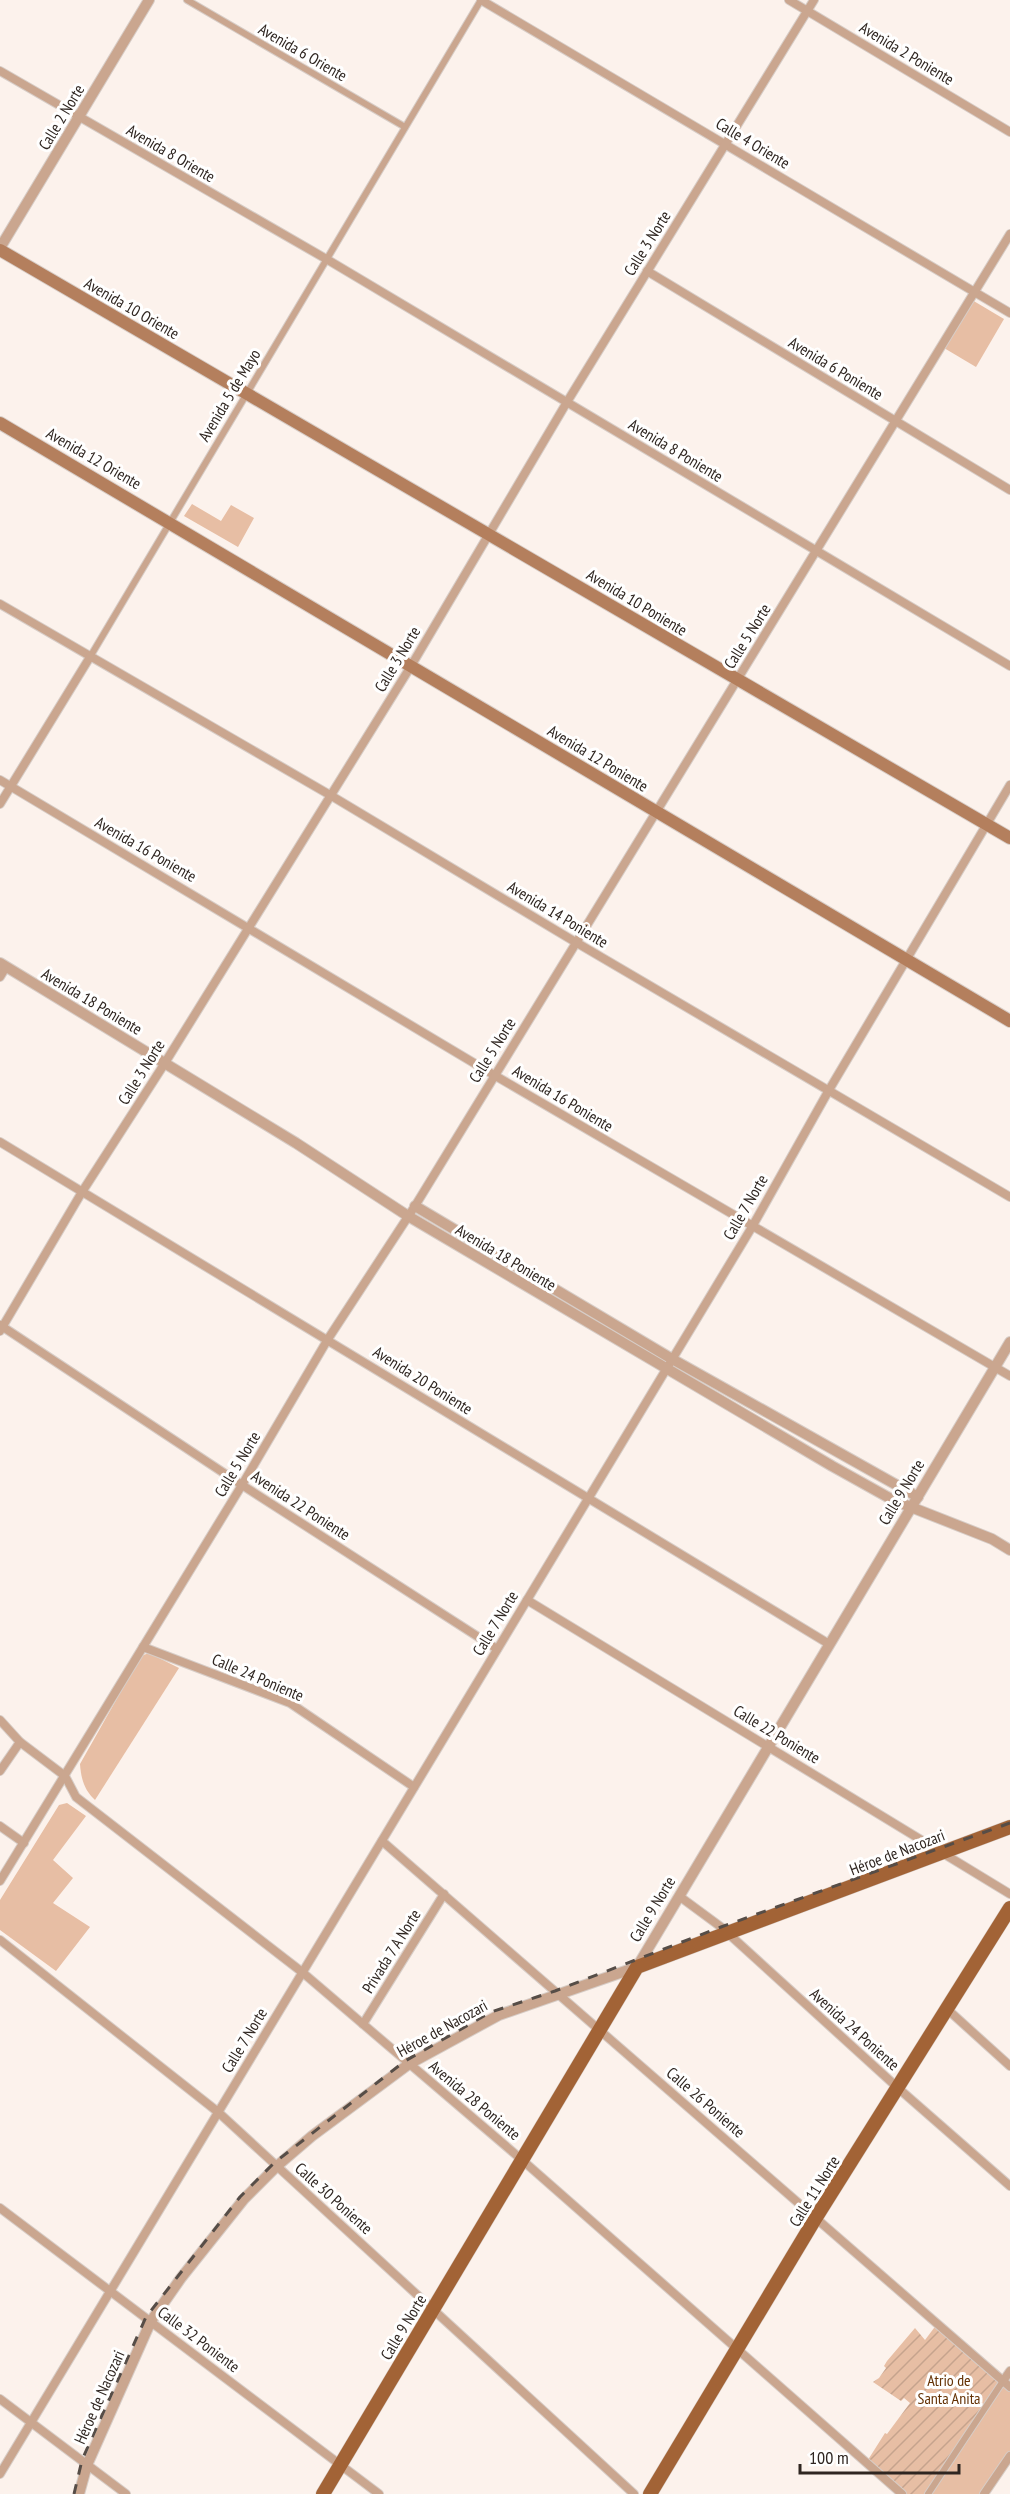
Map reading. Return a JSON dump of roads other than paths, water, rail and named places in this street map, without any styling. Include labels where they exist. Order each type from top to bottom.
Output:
[{"type":"main road","name":"Avenida 10 Oriente","points":[[0,249],[247,394]]},
{"type":"main road","name":"Avenida 10 Poniente","points":[[247,394],[1010,838]]},
{"type":"main road","name":"Avenida 12 Oriente","points":[[0,423],[171,522]]},
{"type":"main road","name":"Avenida 12 Poniente","points":[[171,522],[1010,1021]]},
{"type":"main road","name":"Héroe de Nacozari","points":[[637,1967],[1010,1827]]},
{"type":"main road","name":"Calle 11 Norte","points":[[650,2494],[815,2218],[1010,1908]]},
{"type":"main road","name":"Calle 9 Norte","points":[[323,2494],[637,1967]]},
{"type":"street","name":"Calle 2 Norte","points":[[0,249],[149,0]]},
{"type":"street","name":"Avenida 6 Oriente","points":[[187,0],[405,127]]},
{"type":"street","name":"Avenida 5 de Mayo","points":[[0,804],[328,260],[481,0]]},
{"type":"street","name":"Calle 4 Oriente","points":[[481,0],[1010,313]]},
{"type":"street","name":"Avenida 2 Poniente","points":[[789,0],[1010,132]]},
{"type":"street","name":"Calle 3 Norte","points":[[1,1327],[82,1192],[165,1063],[411,666],[567,402],[814,0]]},
{"type":"street","name":"Avenida 8 Oriente","points":[[0,71],[328,260]]},
{"type":"street","name":"Calle 5 Norte","points":[[0,1881],[242,1485],[328,1339],[415,1206],[1010,234]]},
{"type":"street","name":"Avenida 8 Poniente","points":[[328,260],[1010,666]]},
{"type":"street","name":"Avenida 6 Poniente","points":[[647,271],[1010,490]]},
{"type":"street","name":"Avenida 14 Poniente","points":[[0,604],[330,795],[1010,1197]]},
{"type":"street","name":"Avenida 16 Poniente","points":[[0,780],[494,1075],[1010,1376]]},
{"type":"street","name":"Calle 7 Norte","points":[[0,2474],[752,1227],[829,1090],[1010,785]]},
{"type":"street","name":"Avenida 18 Poniente","points":[[3,965],[296,1143],[408,1216],[666,1370],[866,1485],[912,1507],[992,1539],[1010,1550]]},
{"type":"street","points":[[0,977],[3,965]]},
{"type":"street","name":"Avenida 20 Poniente","points":[[0,1142],[328,1339],[587,1500],[829,1644]]},
{"type":"street","name":"Avenida 18 Poniente","points":[[415,1206],[672,1359],[918,1497]]},
{"type":"street","name":"Avenida 22 Poniente","points":[[1,1327],[497,1649]]},
{"type":"street","name":"Calle 9 Norte","points":[[637,1967],[1010,1342]]},
{"type":"street","points":[[746,1416],[753,1403]]},
{"type":"street","points":[[795,1444],[802,1432]]},
{"type":"street","points":[[832,1466],[840,1452]]},
{"type":"street","points":[[866,1485],[874,1472]]},
{"type":"street","name":"Calle 22 Poniente","points":[[527,1600],[1010,1894]]},
{"type":"street","name":"Calle 24 Poniente","points":[[143,1647],[290,1703],[414,1787]]},
{"type":"street","name":"Avenida 28 Poniente","points":[[0,1720],[20,1742],[65,1776],[76,1797],[302,1972],[521,2159],[902,2494]]},
{"type":"street","points":[[0,1771],[20,1742]]},
{"type":"street","points":[[0,1826],[24,1844]]},
{"type":"street","name":"Calle 26 Poniente","points":[[382,1841],[1006,2384]]},
{"type":"street","name":"Privada 7 A Norte","points":[[363,2024],[444,1894]]},
{"type":"street","name":"Avenida 24 Poniente","points":[[679,1896],[727,1933],[1010,2186]]},
{"type":"street","name":"Calle 30 Poniente","points":[[0,1940],[218,2112],[634,2494]]},
{"type":"street","name":"Héroe de Nacozari","points":[[79,2494],[87,2465],[151,2321],[181,2278],[230,2217],[277,2166],[312,2136],[409,2064],[499,2015],[637,1967]]},
{"type":"street","points":[[947,2009],[1010,2066]]},
{"type":"street","name":"Calle 32 Poniente","points":[[0,2208],[380,2494]]},
{"type":"street","points":[[928,2494],[1006,2384],[1010,2371]]},
{"type":"street","points":[[0,2399],[126,2494]]},
{"type":"street","points":[[984,2494],[1010,2456]]},
{"type":"railway","points":[[74,2494],[82,2460],[146,2317],[240,2197],[274,2163],[405,2061],[491,2012],[555,1991],[721,1927],[1010,1823]]},
{"type":"park label","name":"Atrio de Santa Anita","points":[[949,2389]]}]
